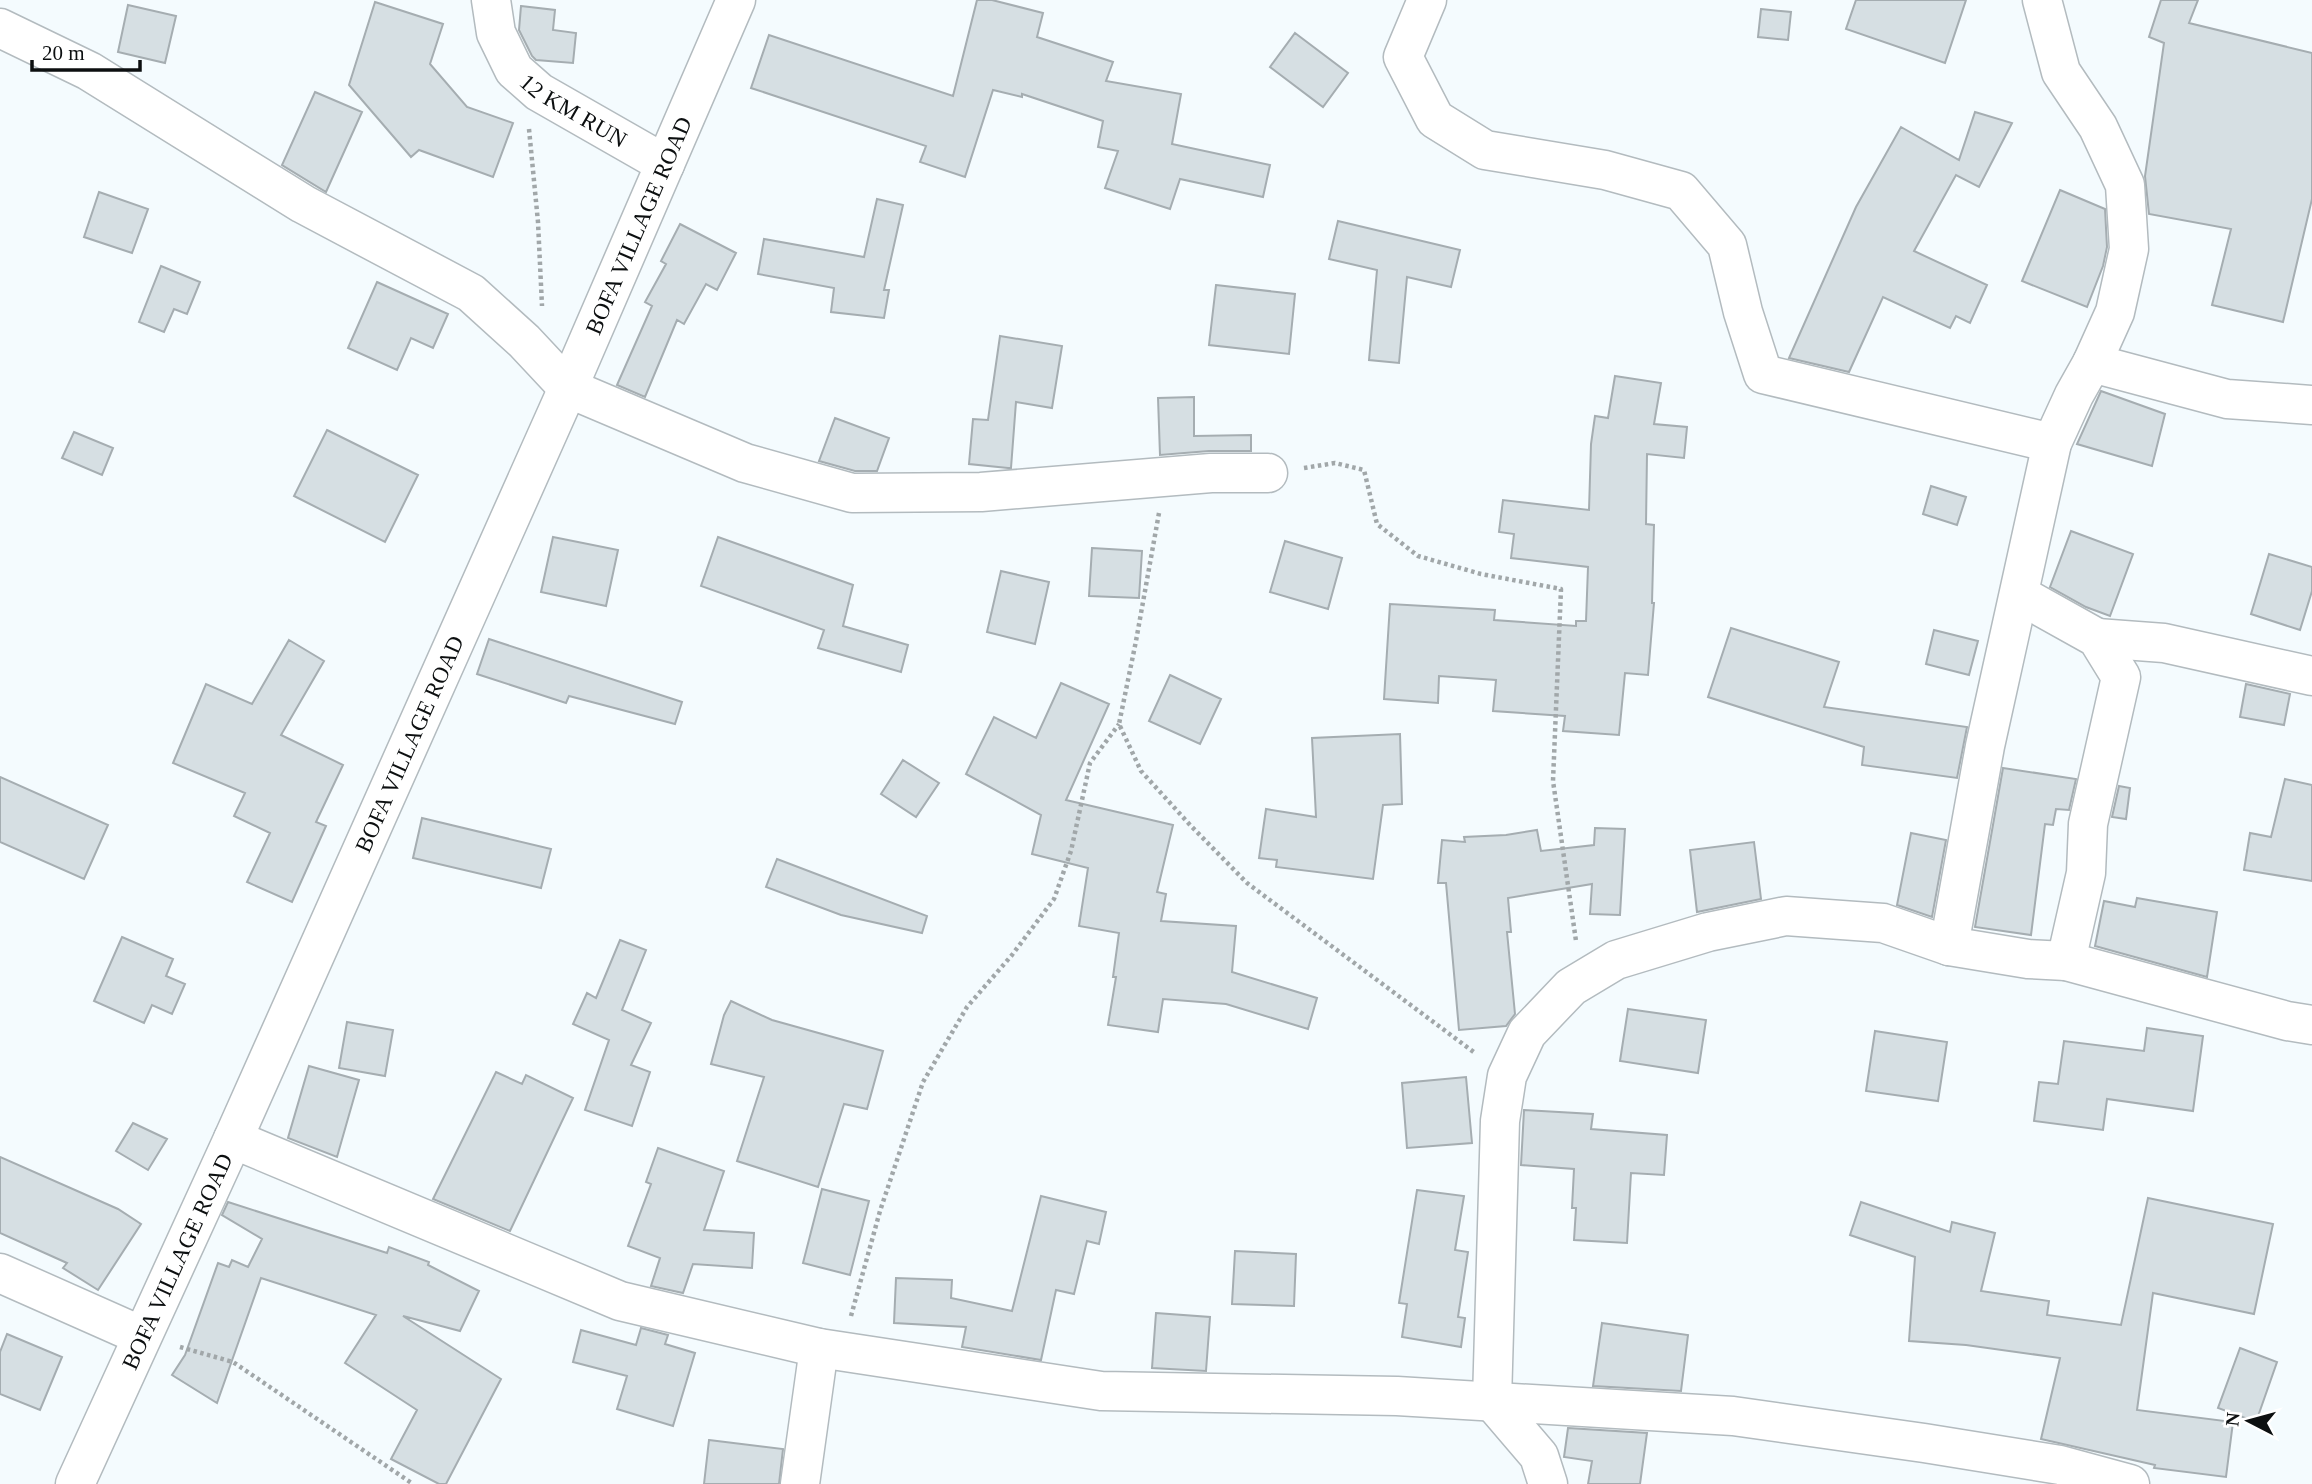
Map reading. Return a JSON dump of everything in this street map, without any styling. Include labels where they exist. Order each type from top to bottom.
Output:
[{"type":"street","name":"12 KM RUN","points":[[491,0],[496,33],[513,70],[539,92],[666,164]]},
{"type":"street","name":"BOFA VILLAGE ROAD","points":[[75,1484],[233,1139],[556,375],[666,164],[736,0]]},
{"type":"street","points":[[1427,0],[1403,57],[1435,119],[1485,150],[1605,170],[1681,191],[1727,245],[1743,312],[1763,374],[2052,443]]},
{"type":"street","points":[[1949,946],[1986,746],[2052,443],[2115,312],[2129,249],[2125,184],[2098,127],[2061,72],[2042,0]]},
{"type":"street","points":[[0,28],[89,71],[303,204],[471,293],[524,341],[556,375],[745,463],[852,493],[981,492],[1211,473],[1268,473]]},
{"type":"street","points":[[2092,363],[2227,399],[2312,405]]},
{"type":"street","points":[[2020,595],[2097,638],[2164,643],[2312,676]]},
{"type":"street","points":[[2066,961],[2086,873],[2088,824],[2121,677],[2097,638]]},
{"type":"street","points":[[1548,1484],[1539,1456],[1492,1401],[1500,1121],[1507,1076],[1527,1033],[1571,987],[1582,980],[1616,960],[1708,932],[1786,916],[1883,923],[1949,946],[2028,959],[2066,961],[2287,1021],[2312,1025]]},
{"type":"street","points":[[233,1139],[620,1301],[830,1349],[1101,1391],[1397,1396],[1733,1416],[2060,1465],[2130,1484]]},
{"type":"street","points":[[0,1273],[142,1336]]},
{"type":"street","points":[[800,1484],[830,1349]]},
{"type":"path","points":[[525,80],[556,375]]},
{"type":"path","points":[[1268,473],[1335,463],[1364,470],[1377,524],[1418,556],[1481,574],[1561,589],[1553,781],[1582,980]]},
{"type":"path","points":[[830,1349],[923,1082],[967,1007],[1012,955],[1054,899],[1071,851],[1090,763],[1119,724],[1165,478]]},
{"type":"path","points":[[1119,724],[1141,771],[1248,883],[1507,1076]]},
{"type":"path","points":[[142,1336],[233,1362],[413,1484]]},
{"type":"building","points":[[977,0],[992,0],[1043,13],[1037,37],[1113,62],[1106,81],[1181,94],[1172,144],[1270,165],[1263,197],[1180,179],[1170,209],[1105,188],[1118,151],[1098,147],[1103,121],[1022,94],[1022,97],[993,90],[965,177],[920,162],[926,146],[751,88],[769,35],[953,96]]},
{"type":"building","points":[[1856,0],[1966,0],[1945,63],[1846,29]]},
{"type":"building","points":[[2161,0],[2198,0],[2189,23],[2312,53],[2312,199],[2283,322],[2212,305],[2231,229],[2149,214],[2145,176],[2164,43],[2149,37]]},
{"type":"building","points":[[375,2],[443,24],[430,64],[467,107],[513,123],[493,177],[419,150],[411,157],[349,85]]},
{"type":"building","points":[[128,5],[176,16],[165,63],[118,52]]},
{"type":"building","points":[[521,6],[555,10],[553,30],[576,33],[573,63],[536,60],[532,56],[519,30]]},
{"type":"building","points":[[1761,9],[1791,12],[1788,40],[1758,37]]},
{"type":"building","points":[[1295,33],[1348,73],[1323,107],[1270,67]]},
{"type":"building","points":[[315,92],[362,112],[326,192],[282,165]]},
{"type":"building","points":[[1975,112],[2012,123],[1979,187],[1956,175],[1914,251],[1987,285],[1970,323],[1956,316],[1950,328],[1883,297],[1849,372],[1789,358],[1856,207],[1901,127],[1959,160]]},
{"type":"building","points":[[2060,190],[2105,209],[2107,247],[2103,266],[2087,307],[2022,281]]},
{"type":"building","points":[[99,192],[148,209],[132,253],[84,237]]},
{"type":"building","points":[[877,199],[903,205],[884,290],[889,290],[884,318],[831,312],[834,288],[758,274],[764,239],[864,257]]},
{"type":"building","points":[[1338,221],[1460,250],[1451,287],[1407,277],[1399,363],[1369,360],[1377,270],[1329,259]]},
{"type":"building","points":[[680,224],[736,253],[717,290],[706,284],[684,324],[677,320],[645,397],[617,385],[652,306],[645,302],[666,264],[661,261]]},
{"type":"building","points":[[161,266],[200,282],[187,314],[174,309],[164,332],[139,322]]},
{"type":"building","points":[[377,282],[448,314],[433,348],[411,338],[397,370],[348,348]]},
{"type":"building","points":[[1216,285],[1295,294],[1289,354],[1209,345]]},
{"type":"building","points":[[1000,336],[1062,346],[1052,408],[1016,402],[1011,468],[969,464],[973,419],[988,420]]},
{"type":"building","points":[[1615,376],[1661,383],[1654,424],[1687,427],[1684,458],[1647,454],[1646,524],[1654,525],[1654,603],[1648,675],[1625,673],[1619,735],[1563,731],[1565,716],[1493,711],[1496,680],[1439,676],[1438,703],[1384,699],[1390,604],[1495,610],[1494,620],[1576,626],[1576,621],[1586,621],[1588,567],[1511,558],[1514,534],[1499,532],[1503,500],[1589,510],[1591,444],[1595,416],[1608,418]]},
{"type":"building","points":[[2101,391],[2165,414],[2152,466],[2077,444]]},
{"type":"building","points":[[1194,397],[1194,436],[1251,435],[1251,451],[1160,455],[1158,398]]},
{"type":"building","points":[[835,418],[889,438],[877,471],[855,471],[819,461]]},
{"type":"building","points":[[327,430],[418,475],[385,542],[294,496]]},
{"type":"building","points":[[74,432],[113,448],[102,475],[62,458]]},
{"type":"building","points":[[1931,486],[1966,497],[1957,525],[1923,514]]},
{"type":"building","points":[[2071,531],[2133,554],[2110,616],[2086,607],[2050,587]]},
{"type":"building","points":[[553,537],[618,550],[606,606],[541,592]]},
{"type":"building","points":[[718,537],[853,585],[843,626],[908,645],[901,672],[818,648],[824,630],[701,586]]},
{"type":"building","points":[[1285,541],[1342,558],[1328,609],[1270,592]]},
{"type":"building","points":[[1092,548],[1142,551],[1139,598],[1089,596]]},
{"type":"building","points":[[2269,554],[2312,567],[2312,591],[2300,630],[2251,614]]},
{"type":"building","points":[[1001,571],[1049,582],[1035,644],[987,632]]},
{"type":"building","points":[[1731,628],[1839,662],[1824,707],[1967,727],[1957,778],[1862,765],[1864,747],[1708,697]]},
{"type":"building","points":[[1934,630],[1978,641],[1969,675],[1926,664]]},
{"type":"building","points":[[489,639],[682,702],[675,724],[569,696],[566,703],[477,674]]},
{"type":"building","points":[[289,640],[324,661],[281,735],[343,765],[316,822],[326,826],[292,902],[247,882],[270,833],[234,816],[245,793],[173,763],[206,684],[252,704]]},
{"type":"building","points":[[1170,675],[1221,699],[1200,744],[1149,721]]},
{"type":"building","points":[[1061,683],[1109,704],[1066,800],[1173,825],[1157,892],[1166,894],[1161,921],[1236,926],[1232,972],[1317,998],[1308,1029],[1226,1004],[1163,999],[1158,1032],[1108,1025],[1116,977],[1113,977],[1119,933],[1079,926],[1088,868],[1032,854],[1041,815],[966,774],[994,717],[1036,738]]},
{"type":"building","points":[[2246,684],[2290,694],[2284,725],[2240,717]]},
{"type":"building","points":[[1400,734],[1402,804],[1383,805],[1373,879],[1276,867],[1277,860],[1259,858],[1266,809],[1316,817],[1312,738]]},
{"type":"building","points":[[903,760],[939,783],[916,817],[881,794]]},
{"type":"building","points":[[2003,768],[2076,779],[2069,810],[2056,809],[2053,825],[2045,824],[2031,935],[1975,927]]},
{"type":"building","points":[[0,777],[108,825],[84,879],[0,842]]},
{"type":"building","points":[[2285,779],[2312,785],[2312,881],[2244,870],[2250,833],[2271,837]]},
{"type":"building","points":[[2119,786],[2130,788],[2126,819],[2112,817]]},
{"type":"building","points":[[422,818],[551,849],[541,888],[413,858]]},
{"type":"building","points":[[1595,828],[1625,829],[1620,915],[1590,914],[1592,884],[1508,898],[1511,932],[1507,932],[1515,1014],[1506,1026],[1459,1030],[1446,883],[1438,883],[1442,840],[1465,842],[1464,837],[1537,830],[1541,851],[1594,845]]},
{"type":"building","points":[[1911,833],[1946,840],[1932,917],[1897,905]]},
{"type":"building","points":[[1754,842],[1761,899],[1697,912],[1690,850]]},
{"type":"building","points":[[777,859],[927,916],[922,933],[841,915],[766,887]]},
{"type":"building","points":[[2137,898],[2217,912],[2207,977],[2095,946],[2104,901],[2135,907]]},
{"type":"building","points":[[122,937],[173,959],[166,976],[185,984],[172,1014],[152,1005],[144,1023],[94,1001]]},
{"type":"building","points":[[620,940],[646,950],[622,1010],[651,1023],[631,1065],[650,1072],[632,1126],[585,1110],[609,1040],[573,1024],[587,993],[596,998]]},
{"type":"building","points":[[731,1001],[772,1020],[883,1051],[867,1109],[844,1104],[818,1187],[737,1161],[764,1077],[711,1064],[724,1015]]},
{"type":"building","points":[[1628,1009],[1706,1020],[1698,1073],[1620,1061]]},
{"type":"building","points":[[347,1022],[393,1030],[385,1076],[339,1068]]},
{"type":"building","points":[[2147,1028],[2203,1036],[2193,1111],[2107,1099],[2103,1130],[2034,1121],[2039,1082],[2058,1084],[2064,1041],[2144,1051]]},
{"type":"building","points":[[1875,1031],[1947,1042],[1938,1101],[1866,1091]]},
{"type":"building","points":[[309,1066],[359,1080],[337,1157],[288,1138]]},
{"type":"building","points":[[496,1072],[522,1084],[526,1075],[573,1098],[510,1231],[433,1199]]},
{"type":"building","points":[[1466,1077],[1472,1143],[1407,1148],[1402,1083]]},
{"type":"building","points":[[1524,1110],[1593,1114],[1591,1129],[1667,1135],[1664,1175],[1631,1173],[1627,1243],[1574,1240],[1574,1169],[1521,1165]]},
{"type":"building","points":[[133,1123],[167,1139],[148,1170],[116,1151]]},
{"type":"building","points":[[658,1148],[724,1171],[704,1230],[754,1233],[752,1268],[693,1264],[683,1293],[651,1286],[660,1258],[628,1246],[651,1184],[646,1182]]},
{"type":"building","points":[[0,1157],[118,1209],[141,1224],[98,1290],[63,1268],[67,1263],[0,1233]]},
{"type":"building","points":[[822,1189],[869,1201],[850,1275],[803,1263]]},
{"type":"building","points":[[1417,1190],[1464,1196],[1455,1250],[1468,1252],[1458,1317],[1465,1318],[1461,1347],[1402,1337],[1407,1304],[1399,1303]]},
{"type":"building","points":[[1041,1196],[1106,1212],[1099,1244],[1087,1241],[1074,1294],[1056,1290],[1041,1360],[962,1347],[966,1327],[894,1323],[896,1278],[952,1280],[951,1298],[1012,1311]]},
{"type":"building","points":[[2148,1198],[2273,1224],[2254,1314],[2153,1293],[2137,1410],[2233,1422],[2226,1477],[2154,1468],[2155,1465],[2041,1439],[2060,1358],[1966,1345],[1909,1341],[1915,1257],[1850,1235],[1861,1202],[1950,1232],[1952,1222],[1995,1233],[1981,1291],[2049,1301],[2047,1315],[2121,1325]]},
{"type":"building","points":[[228,1202],[387,1253],[389,1247],[429,1262],[428,1265],[479,1291],[460,1331],[403,1316],[501,1379],[446,1484],[439,1484],[391,1459],[417,1410],[345,1363],[376,1315],[261,1278],[217,1403],[172,1375],[185,1355],[218,1263],[229,1267],[232,1260],[248,1267],[262,1239],[222,1215]]},
{"type":"building","points":[[1235,1251],[1296,1254],[1294,1306],[1232,1304]]},
{"type":"building","points":[[1156,1313],[1210,1317],[1206,1371],[1152,1368]]},
{"type":"building","points":[[1602,1323],[1688,1335],[1681,1391],[1593,1386]]},
{"type":"building","points":[[641,1328],[668,1335],[665,1344],[695,1353],[673,1426],[617,1409],[627,1376],[573,1362],[581,1330],[636,1345]]},
{"type":"building","points":[[7,1334],[62,1357],[40,1410],[0,1394],[0,1352]]},
{"type":"building","points":[[2240,1348],[2277,1362],[2256,1422],[2218,1408]]},
{"type":"building","points":[[1568,1428],[1647,1433],[1640,1484],[1588,1484],[1592,1461],[1564,1457]]},
{"type":"building","points":[[709,1440],[783,1449],[779,1484],[704,1484]]}]
